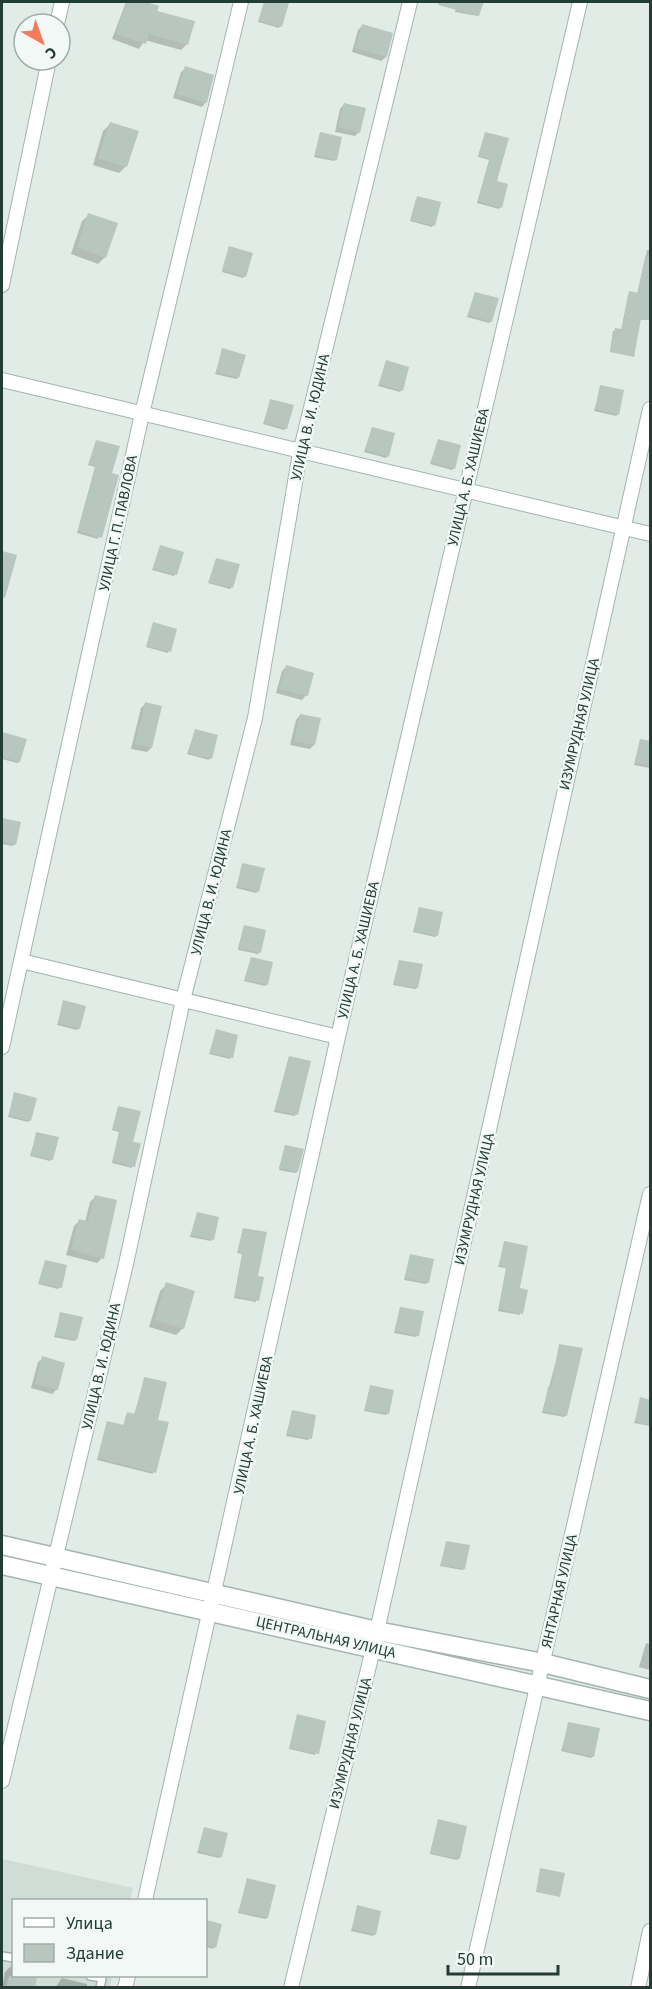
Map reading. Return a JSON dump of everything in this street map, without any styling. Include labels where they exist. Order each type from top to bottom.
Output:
[{"type":"street","name":"УЛИЦА Г. П. ПАВЛОВА","points":[[2,1047],[142,414],[241,2]]},
{"type":"street","name":"УЛИЦА В. И. ЮДИНА","points":[[2,1781],[126,1264],[183,1000],[255,718],[300,453],[410,2]]},
{"type":"street","name":"УЛИЦА А. Б. ХАШИЕВА","points":[[145,1899],[214,1602],[338,1037],[580,2]]},
{"type":"street","points":[[2,285],[46,72]]},
{"type":"street","points":[[2,380],[300,453],[466,488],[651,534]]},
{"type":"street","name":"ИЗУМРУДНАЯ УЛИЦА","points":[[291,1988],[373,1649],[651,409]]},
{"type":"street","points":[[21,961],[338,1037]]},
{"type":"street","name":"ЯНТАРНАЯ УЛИЦА","points":[[468,1988],[651,1194]]},
{"type":"street","points":[[2,1545],[55,1557],[214,1602],[543,1663],[651,1689]]},
{"type":"street","name":"ЦЕНТРАЛЬНАЯ УЛИЦА","points":[[2,1564],[51,1576],[214,1602],[373,1649],[537,1683],[651,1711]]},
{"type":"street","points":[[638,1988],[651,1931]]},
{"type":"lane","points":[[96,1977],[102,1978],[100,1988]]},
{"type":"shaded area","points":[[3,1859],[133,1888],[130,1899],[12,1899],[12,1977],[112,1977],[110,1987],[2,1988]]},
{"type":"building","points":[[127,2],[146,2],[159,6],[157,11],[195,21],[188,45],[149,34],[146,44],[116,34]]},
{"type":"building","points":[[264,2],[289,3],[282,27],[259,21]]},
{"type":"building","points":[[439,2],[484,2],[479,16],[438,5]]},
{"type":"building","points":[[362,24],[393,33],[387,57],[355,48]]},
{"type":"building","points":[[185,66],[214,75],[207,103],[177,94]]},
{"type":"building","points":[[344,103],[366,108],[360,133],[338,127]]},
{"type":"building","points":[[110,122],[139,131],[127,167],[98,158]]},
{"type":"building","points":[[320,132],[342,137],[337,160],[315,155]]},
{"type":"building","points":[[485,132],[509,138],[497,181],[508,184],[502,208],[478,201],[490,159],[478,156]]},
{"type":"building","points":[[417,196],[441,202],[435,226],[411,220]]},
{"type":"building","points":[[88,213],[118,223],[106,258],[77,247]]},
{"type":"building","points":[[229,246],[253,253],[246,277],[222,270]]},
{"type":"building","points":[[645,257],[651,258],[649,320],[641,319],[634,357],[610,352],[615,328],[622,329],[629,291],[638,293]]},
{"type":"building","points":[[475,292],[499,298],[492,322],[468,315]]},
{"type":"building","points":[[222,348],[246,355],[239,378],[216,372]]},
{"type":"building","points":[[386,360],[409,367],[403,391],[379,384]]},
{"type":"building","points":[[600,385],[624,390],[619,415],[595,409]]},
{"type":"building","points":[[270,399],[294,405],[287,429],[264,423]]},
{"type":"building","points":[[372,427],[395,433],[389,457],[365,450]]},
{"type":"building","points":[[438,439],[461,445],[455,469],[431,462]]},
{"type":"building","points":[[96,440],[120,446],[112,473],[119,475],[102,538],[78,531],[96,466],[89,464]]},
{"type":"building","points":[[160,545],[184,552],[177,575],[153,569]]},
{"type":"building","points":[[2,551],[17,555],[5,598],[2,597]]},
{"type":"building","points":[[216,558],[240,564],[233,588],[209,582]]},
{"type":"building","points":[[153,622],[177,629],[171,652],[147,646]]},
{"type":"building","points":[[286,665],[314,673],[308,696],[279,689]]},
{"type":"building","points":[[145,702],[162,706],[152,748],[135,744]]},
{"type":"building","points":[[300,714],[321,718],[315,745],[294,741]]},
{"type":"building","points":[[195,729],[218,735],[212,759],[188,753]]},
{"type":"building","points":[[2,732],[27,739],[20,762],[2,757]]},
{"type":"building","points":[[640,739],[651,741],[651,766],[635,763]]},
{"type":"building","points":[[2,818],[21,822],[16,845],[2,842]]},
{"type":"building","points":[[242,863],[265,868],[259,892],[237,886]]},
{"type":"building","points":[[419,907],[443,912],[438,936],[414,931]]},
{"type":"building","points":[[244,925],[266,930],[261,953],[238,948]]},
{"type":"building","points":[[251,957],[273,962],[268,985],[245,980]]},
{"type":"building","points":[[399,960],[423,964],[418,988],[394,984]]},
{"type":"building","points":[[63,1000],[86,1006],[80,1029],[58,1023]]},
{"type":"building","points":[[216,1029],[238,1035],[233,1058],[210,1053]]},
{"type":"building","points":[[289,1056],[311,1061],[298,1115],[275,1110]]},
{"type":"building","points":[[14,1092],[37,1098],[31,1121],[9,1116]]},
{"type":"building","points":[[118,1106],[141,1111],[133,1142],[141,1143],[135,1167],[113,1161],[120,1131],[113,1129]]},
{"type":"building","points":[[36,1132],[59,1137],[53,1160],[31,1155]]},
{"type":"building","points":[[285,1145],[304,1149],[298,1172],[279,1168]]},
{"type":"building","points":[[95,1195],[117,1200],[104,1259],[71,1250],[79,1219],[88,1221]]},
{"type":"building","points":[[197,1212],[219,1217],[214,1240],[191,1235]]},
{"type":"building","points":[[243,1228],[267,1232],[258,1276],[264,1277],[259,1301],[235,1296],[243,1253],[238,1252]]},
{"type":"building","points":[[504,1241],[528,1246],[520,1288],[528,1290],[523,1314],[499,1309],[507,1267],[499,1265]]},
{"type":"building","points":[[410,1254],[434,1259],[429,1283],[405,1278]]},
{"type":"building","points":[[45,1260],[67,1265],[62,1288],[39,1283]]},
{"type":"building","points":[[166,1282],[195,1291],[184,1329],[155,1320]]},
{"type":"building","points":[[400,1307],[424,1311],[419,1336],[395,1331]]},
{"type":"building","points":[[60,1312],[83,1317],[77,1340],[55,1335]]},
{"type":"building","points":[[559,1344],[583,1348],[567,1416],[543,1411],[548,1387],[551,1388]]},
{"type":"building","points":[[42,1356],[65,1363],[58,1390],[35,1384]]},
{"type":"building","points":[[144,1377],[167,1382],[158,1420],[169,1422],[156,1473],[98,1458],[107,1421],[124,1425],[127,1412],[135,1414]]},
{"type":"building","points":[[370,1385],[394,1390],[389,1414],[365,1410]]},
{"type":"building","points":[[640,1397],[651,1400],[651,1425],[635,1422]]},
{"type":"building","points":[[292,1410],[316,1415],[312,1439],[287,1434]]},
{"type":"building","points":[[446,1541],[470,1545],[465,1569],[441,1565]]},
{"type":"building","points":[[297,1714],[326,1721],[319,1754],[289,1748]]},
{"type":"building","points":[[568,1722],[600,1728],[594,1757],[562,1750]]},
{"type":"building","points":[[438,1819],[467,1826],[460,1859],[430,1853]]},
{"type":"building","points":[[204,1827],[228,1833],[222,1857],[198,1851]]},
{"type":"building","points":[[540,1868],[565,1873],[560,1897],[536,1892]]},
{"type":"building","points":[[247,1878],[276,1885],[268,1918],[239,1912]]},
{"type":"building","points":[[357,1905],[381,1911],[376,1935],[352,1929]]},
{"type":"building","points":[[207,1920],[222,1924],[216,1948],[207,1945]]},
{"type":"building","points":[[9,1976],[37,1977],[35,1988],[6,1988]]}]
